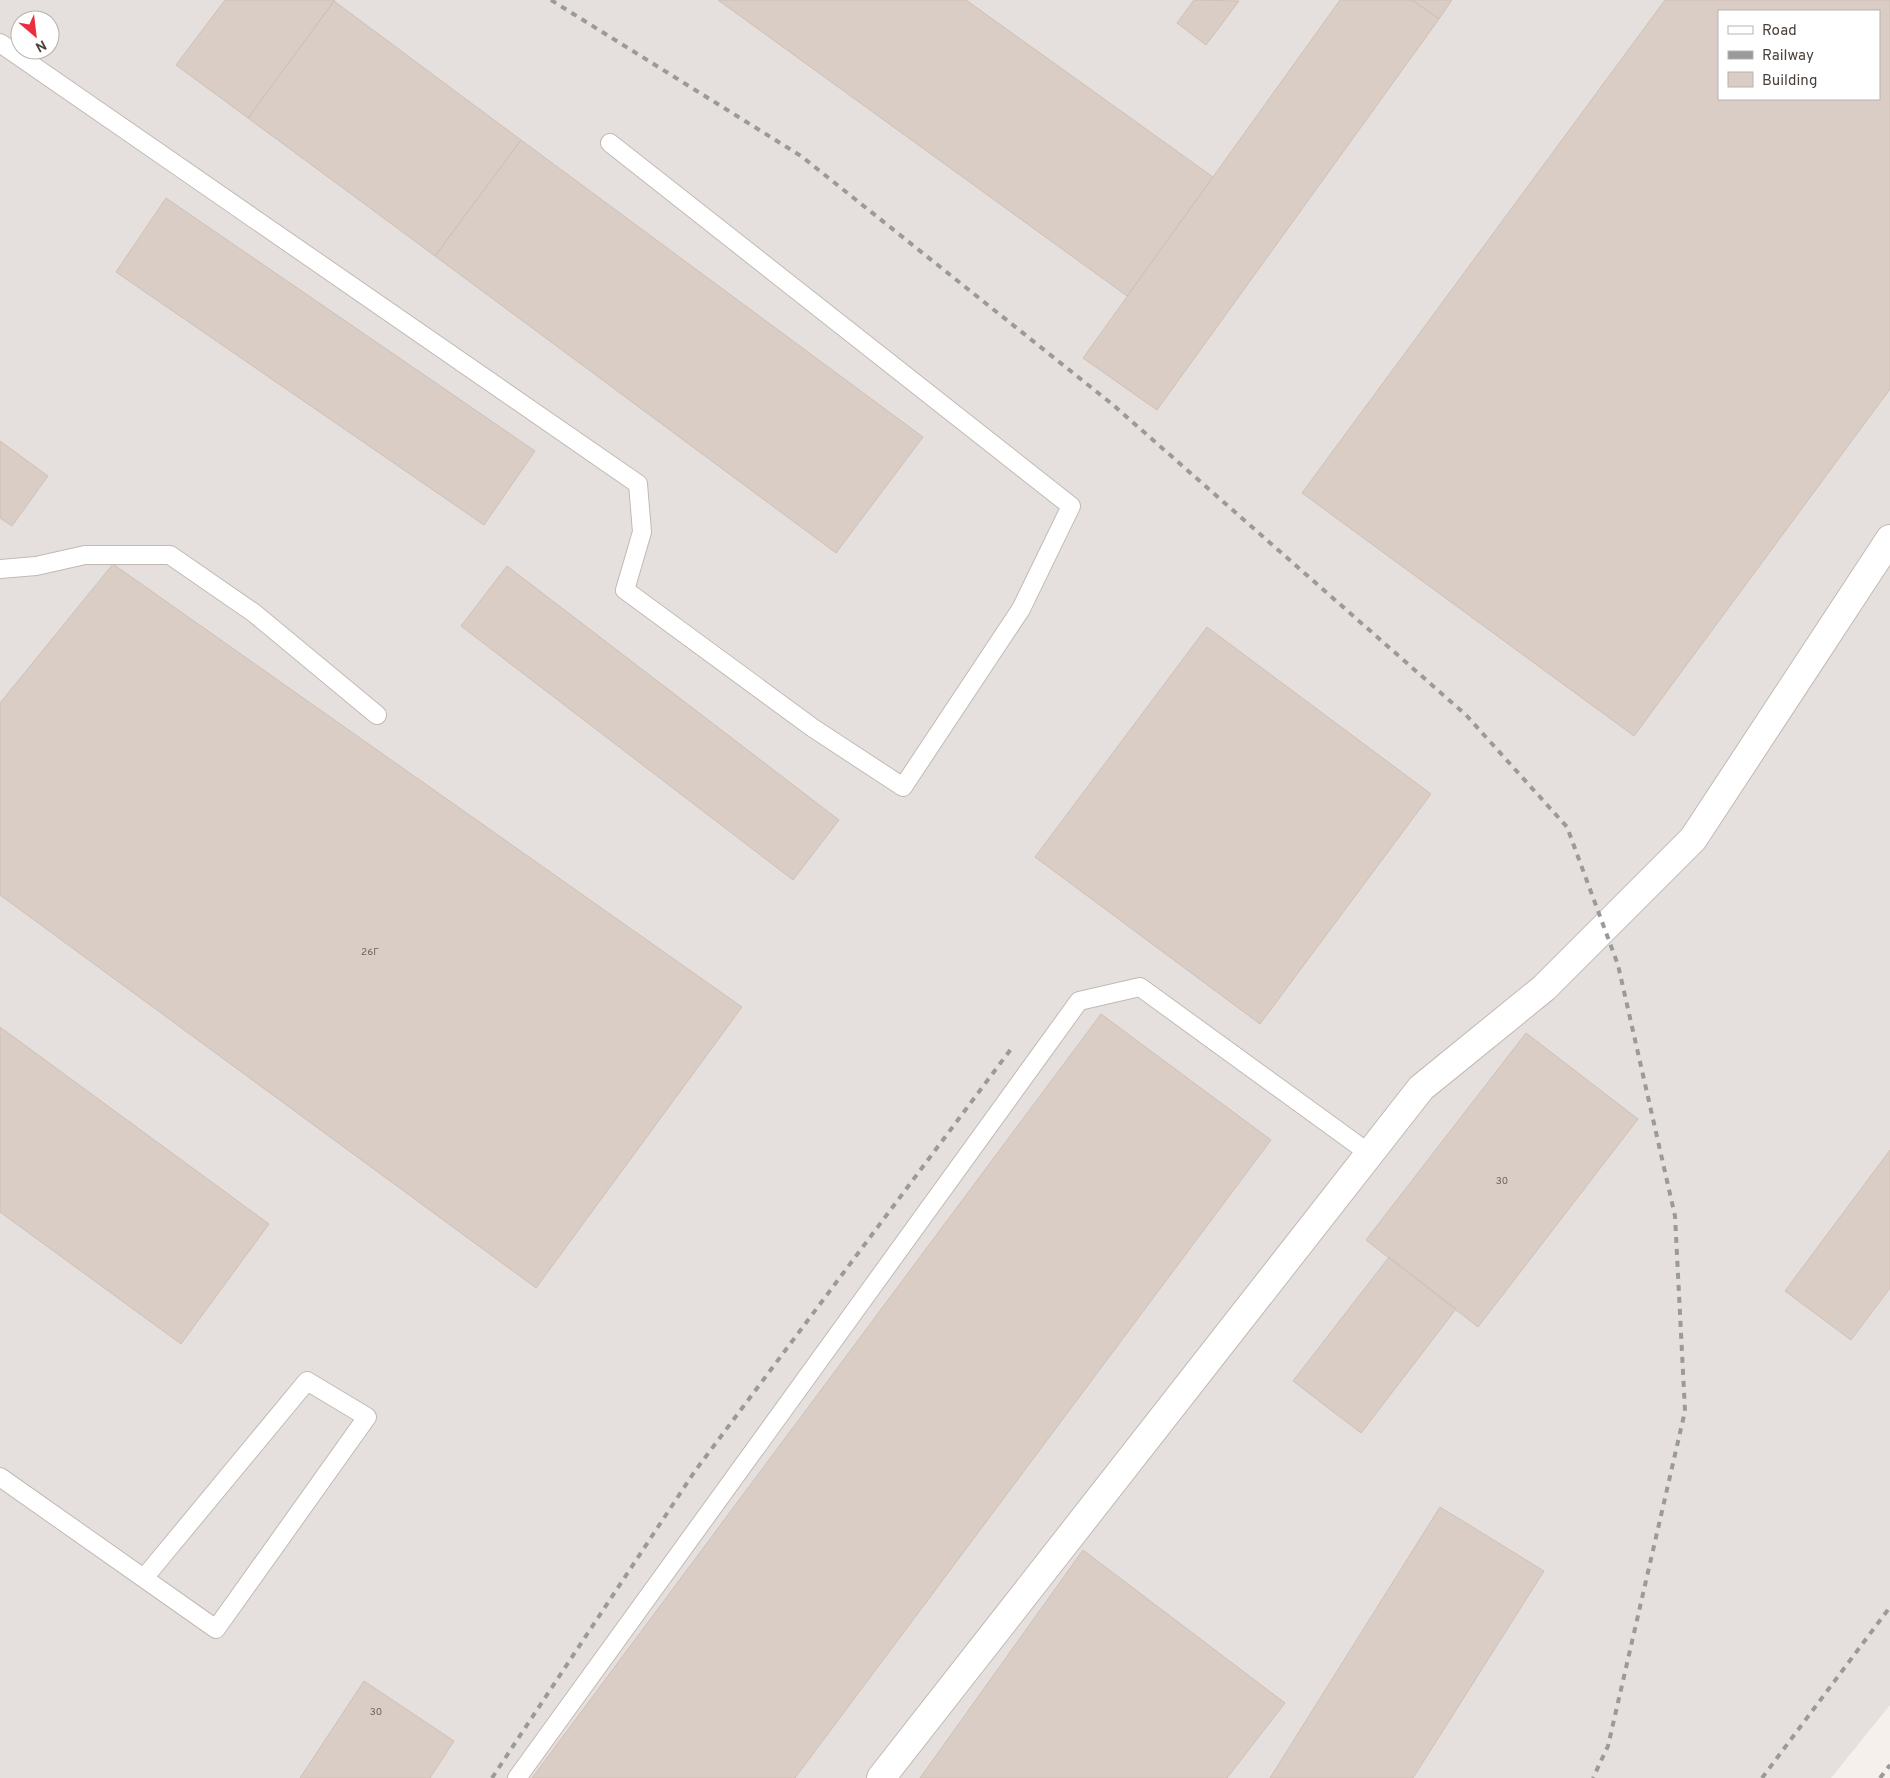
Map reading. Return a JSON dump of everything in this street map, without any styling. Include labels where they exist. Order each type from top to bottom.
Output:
[{"type":"street","points":[[881,1778],[1421,1088],[1544,988],[1693,839],[1885,556]]},
{"type":"lane","points":[[0,44],[638,484],[642,532],[626,590],[813,728],[903,788],[1021,609],[1071,506],[610,143]]},
{"type":"lane","points":[[0,569],[36,566],[84,555],[170,555],[254,613],[377,715]]},
{"type":"lane","points":[[517,1778],[1079,1001],[1140,987],[1370,1154]]},
{"type":"lane","points":[[0,1477],[216,1629],[367,1417],[307,1381],[144,1578]]},
{"type":"shaded area","points":[[0,0],[1890,0],[1890,1705],[1831,1778],[0,1778]]},
{"type":"building","points":[[225,0],[335,0],[248,118],[176,65]]},
{"type":"building","points":[[718,0],[966,0],[1213,177],[1127,296]]},
{"type":"building","points":[[1194,0],[1239,1],[1206,45],[1177,23]]},
{"type":"building","points":[[1340,0],[1412,0],[1439,19],[1157,410],[1083,358]]},
{"type":"building","points":[[1412,0],[1452,0],[1439,19]]},
{"type":"building","points":[[1665,0],[1890,0],[1890,389],[1634,736],[1302,493]]},
{"type":"building","points":[[334,1],[521,140],[435,256],[248,118]]},
{"type":"building","points":[[521,140],[923,437],[836,553],[435,256]]},
{"type":"building","points":[[166,198],[535,451],[484,525],[116,272]]},
{"type":"building","points":[[0,441],[48,476],[12,526],[0,518]]},
{"type":"building","points":[[113,564],[742,1007],[536,1288],[0,895],[0,703]]},
{"type":"building","points":[[507,566],[839,820],[793,880],[461,626]]},
{"type":"building","points":[[1207,627],[1431,794],[1260,1024],[1035,857]]},
{"type":"building","points":[[1101,1014],[1271,1140],[795,1778],[532,1778]]},
{"type":"building","points":[[0,1027],[269,1224],[181,1344],[0,1212]]},
{"type":"building","points":[[1526,1033],[1638,1119],[1478,1327],[1366,1240]]},
{"type":"building","points":[[1890,1150],[1890,1288],[1851,1340],[1785,1291]]},
{"type":"building","points":[[1389,1257],[1456,1309],[1361,1433],[1293,1381]]},
{"type":"building","points":[[1440,1507],[1544,1571],[1413,1778],[1270,1778]]},
{"type":"building","points":[[1083,1550],[1285,1703],[1227,1778],[920,1778]]},
{"type":"building","points":[[364,1681],[454,1741],[430,1778],[300,1778]]},
{"type":"railway","points":[[551,0],[801,156],[1112,404],[1466,715],[1567,827],[1618,965],[1675,1216],[1685,1411],[1608,1746],[1593,1778]]},
{"type":"railway","points":[[492,1778],[695,1471],[1011,1049]]},
{"type":"railway","points":[[1762,1778],[1890,1607]]},
{"type":"railway","points":[[1880,1778],[1890,1765]]}]
